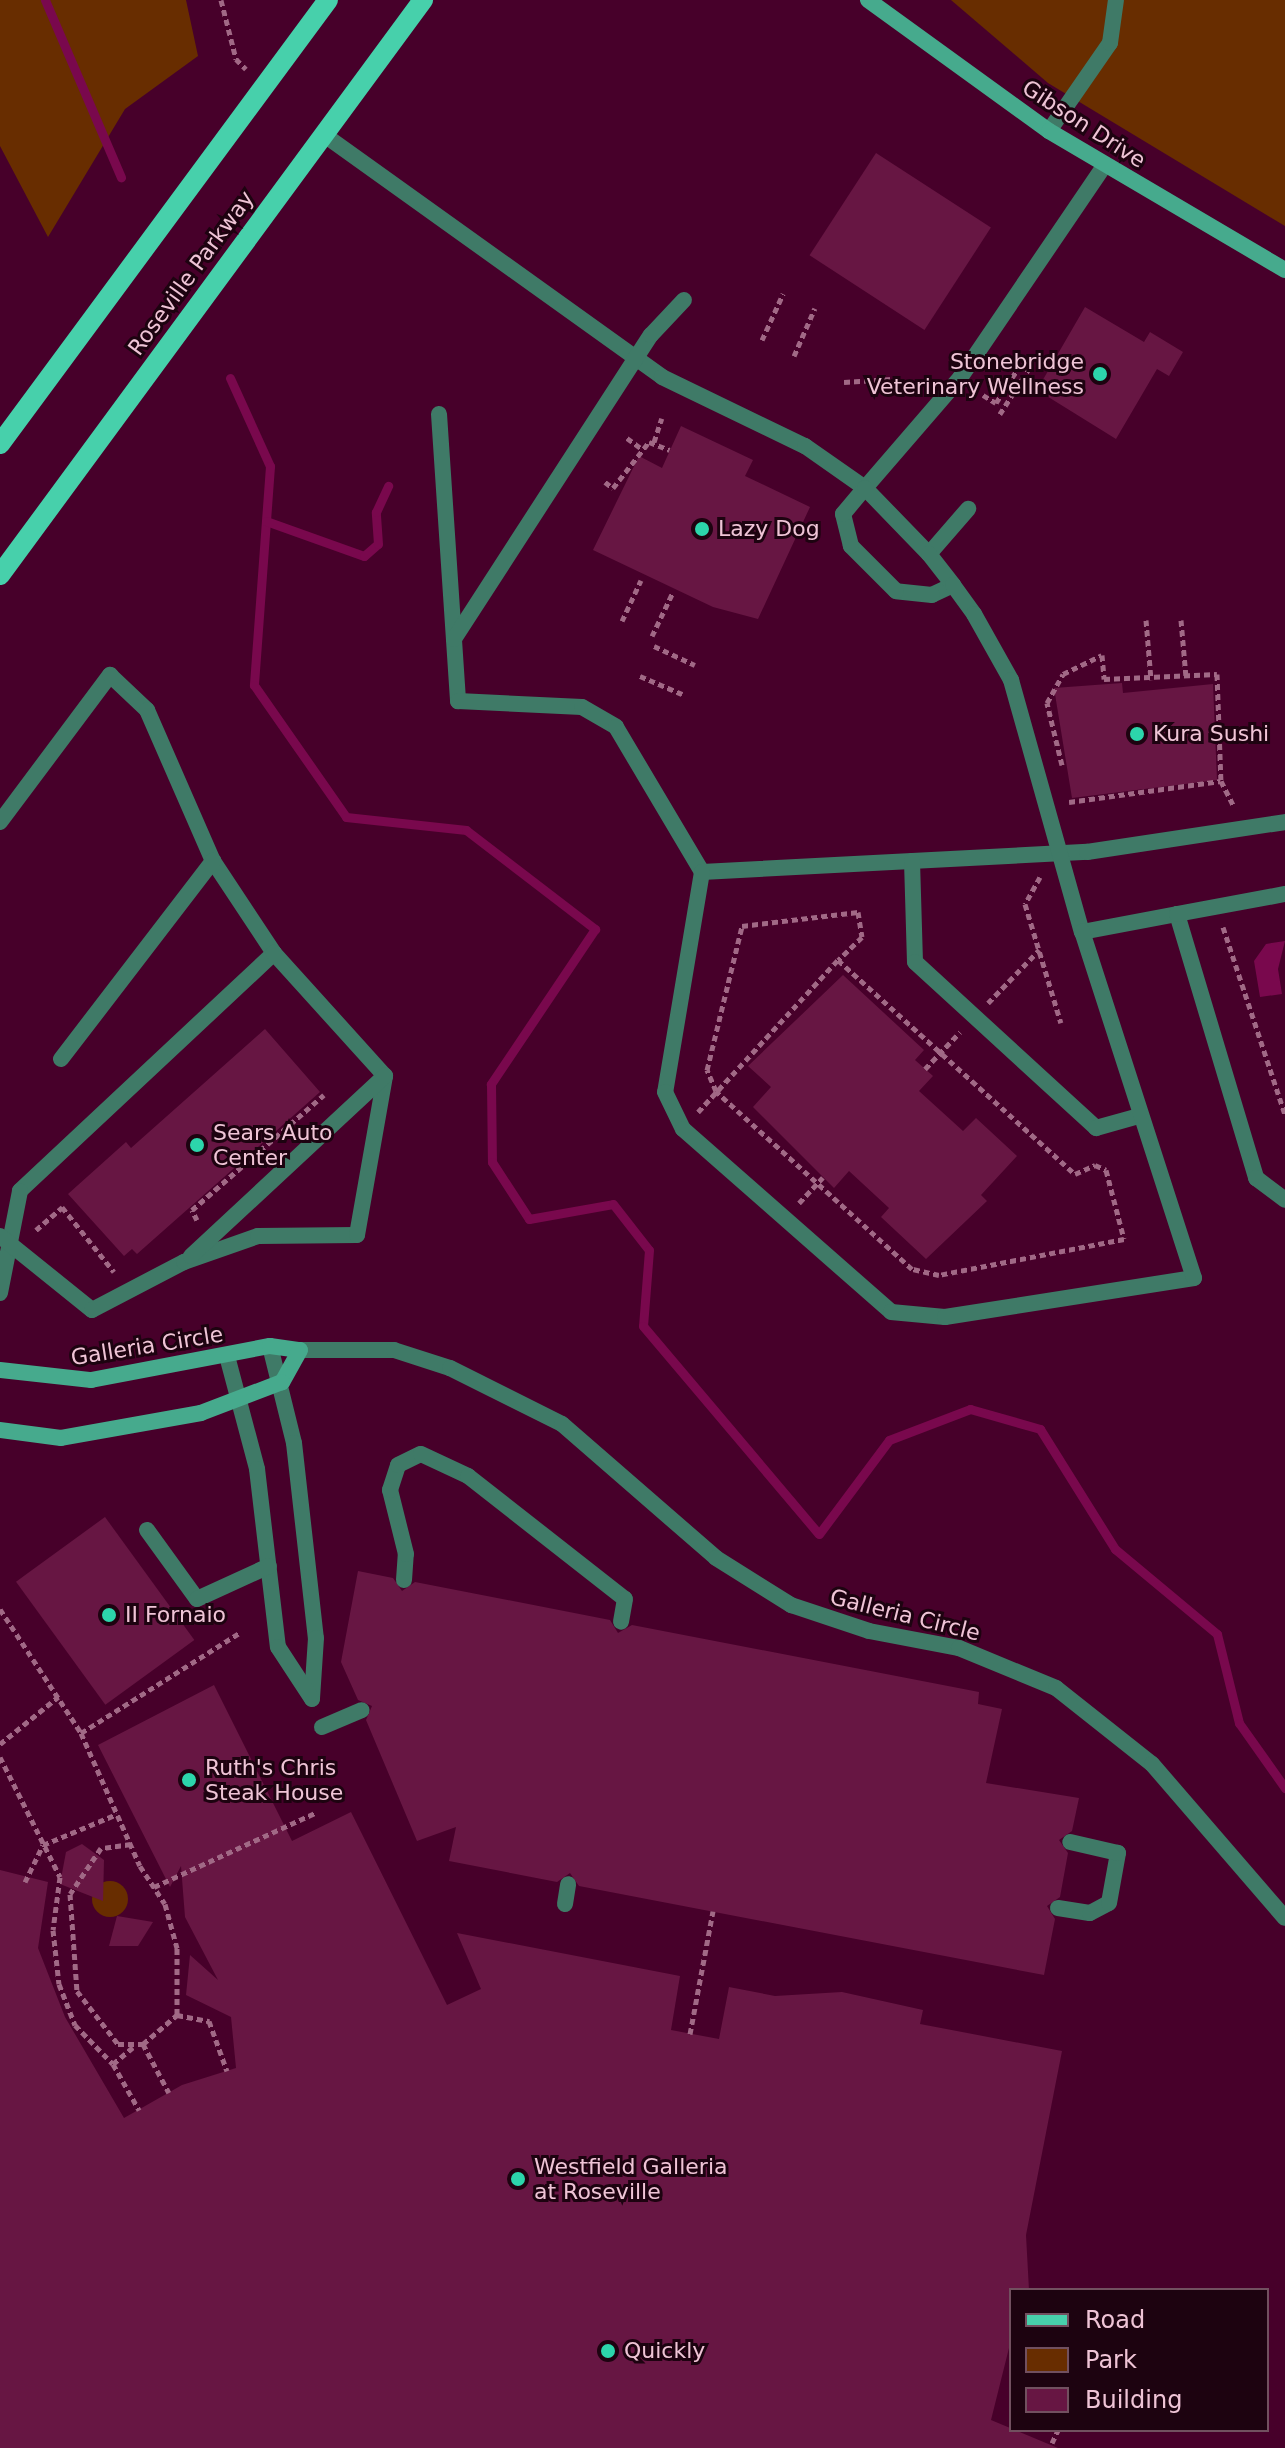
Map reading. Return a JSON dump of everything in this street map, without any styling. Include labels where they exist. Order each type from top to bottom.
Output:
[{"type":"main road","points":[[0,444],[328,0]]},
{"type":"main road","name":"Roseville Parkway","points":[[0,575],[423,0]]},
{"type":"street","name":"Gibson Drive","points":[[868,0],[1049,131],[1285,270]]},
{"type":"street","name":"Galleria Circle","points":[[0,1370],[91,1380],[270,1346],[300,1350]]},
{"type":"street","points":[[0,1430],[61,1438],[116,1432],[201,1413],[282,1382],[300,1350]]},
{"type":"lane","points":[[1049,131],[1110,43],[1116,0]]},
{"type":"lane","points":[[323,134],[636,358],[805,446],[865,488],[929,554],[953,585],[1011,680],[1082,932],[1139,1116],[1194,1278],[945,1317],[891,1312],[683,1129],[665,1092],[666,1067],[702,872],[616,727],[582,707],[458,701],[439,414]]},
{"type":"lane","points":[[953,585],[932,595],[896,591],[851,546],[843,514],[960,378],[1104,166]]},
{"type":"lane","points":[[454,639],[636,358],[684,300]]},
{"type":"lane","points":[[929,554],[968,509]]},
{"type":"lane","points":[[0,822],[110,675],[147,710],[213,861],[274,953],[385,1076]]},
{"type":"lane","points":[[702,872],[1059,853],[1285,822]]},
{"type":"lane","points":[[61,1059],[213,861]]},
{"type":"lane","points":[[912,861],[915,962],[1096,1128],[1139,1116]]},
{"type":"lane","points":[[1082,932],[1285,894]]},
{"type":"lane","points":[[1177,914],[1256,1178],[1285,1200]]},
{"type":"lane","points":[[0,1293],[14,1249],[20,1191],[274,953]]},
{"type":"lane","points":[[0,1236],[92,1310],[184,1262],[258,1236],[357,1235],[385,1076]]},
{"type":"lane","points":[[184,1262],[385,1076]]},
{"type":"lane","points":[[227,1356],[239,1396],[269,1566],[278,1647],[312,1699],[316,1638],[282,1382],[270,1346]]},
{"type":"lane","name":"Galleria Circle","points":[[300,1350],[394,1350],[450,1368],[562,1424],[716,1558],[791,1605],[869,1631],[959,1648],[1056,1688],[1152,1764],[1285,1918]]},
{"type":"lane","points":[[404,1580],[406,1554],[390,1490],[398,1465],[421,1454],[468,1476],[625,1599],[621,1622]]},
{"type":"lane","points":[[147,1530],[197,1599],[269,1566]]},
{"type":"lane","points":[[322,1727],[362,1710]]},
{"type":"lane","points":[[1058,1908],[1103,1908],[1118,1853],[1070,1842]]},
{"type":"lane","points":[[565,1904],[568,1884]]},
{"type":"path","points":[[221,0],[236,59],[263,88]]},
{"type":"path","points":[[762,340],[783,294]]},
{"type":"path","points":[[794,356],[815,308]]},
{"type":"path","points":[[983,395],[996,403],[1022,362],[1030,367],[1000,414]]},
{"type":"path","points":[[844,382],[892,379]]},
{"type":"path","points":[[605,482],[613,488],[642,449],[654,442],[662,418]]},
{"type":"path","points":[[627,438],[642,449]]},
{"type":"path","points":[[654,442],[670,450]]},
{"type":"path","points":[[622,621],[641,580]]},
{"type":"path","points":[[652,636],[672,594]]},
{"type":"path","points":[[1146,620],[1151,680]]},
{"type":"path","points":[[1181,620],[1186,677]]},
{"type":"path","points":[[654,646],[695,665]]},
{"type":"path","points":[[1066,779],[1047,703],[1054,680],[1102,655],[1104,679],[1151,680],[1217,674],[1221,781],[1231,806],[1244,803]]},
{"type":"path","points":[[640,676],[682,694]]},
{"type":"path","points":[[1068,792],[1069,805],[1221,781]]},
{"type":"path","points":[[1040,876],[1025,904],[1061,1023]]},
{"type":"path","points":[[683,1129],[716,1091],[838,960],[862,937],[858,912],[742,926],[707,1070],[716,1091],[912,1269],[927,1274],[1124,1239],[1106,1170],[1095,1165],[1075,1174],[838,960]]},
{"type":"path","points":[[1223,926],[1285,1114]]},
{"type":"path","points":[[988,1003],[1039,950]]},
{"type":"path","points":[[925,1069],[961,1032]]},
{"type":"path","points":[[187,1233],[199,1226],[192,1210],[324,1095]]},
{"type":"path","points":[[785,1219],[823,1177]]},
{"type":"path","points":[[14,1249],[62,1207],[116,1274],[128,1268]]},
{"type":"path","points":[[0,1609],[81,1733],[154,1887],[177,1948],[177,2015],[143,2044],[134,2046],[118,2044],[77,1991],[70,1894],[101,1848],[131,1844]]},
{"type":"path","points":[[81,1733],[239,1633]]},
{"type":"path","points":[[0,1744],[58,1697]]},
{"type":"path","points":[[0,1757],[60,1877],[53,1930],[59,1984],[75,2025],[113,2064],[139,2110]]},
{"type":"path","points":[[154,1887],[317,1812]]},
{"type":"path","points":[[25,1882],[43,1845],[117,1814]]},
{"type":"path","points":[[690,2034],[713,1911]]},
{"type":"path","points":[[177,2015],[209,2021],[227,2071]]},
{"type":"path","points":[[143,2044],[169,2093]]},
{"type":"path","points":[[113,2064],[134,2046]]},
{"type":"path","points":[[1052,2443],[1057,2432]]},
{"type":"green space","points":[[0,0],[186,0],[198,56],[125,109],[48,237],[0,146]]},
{"type":"green space","points":[[951,0],[1285,0],[1285,226],[1048,83]]},
{"type":"green space","points":[[110,1881],[122,1887],[128,1899],[122,1911],[110,1917],[98,1911],[92,1899],[98,1887]]},
{"type":"shaded area","points":[[1285,941],[1278,969],[1282,994],[1260,997],[1254,961],[1266,944]]},
{"type":"building","points":[[876,153],[991,228],[924,330],[810,255]]},
{"type":"building","name":"Stonebridge Veterinary Wellness","points":[[1085,307],[1144,342],[1150,332],[1183,352],[1169,376],[1157,369],[1116,439],[1037,390]]},
{"type":"building","name":"Lazy Dog","points":[[681,426],[753,460],[745,476],[810,507],[758,619],[713,607],[593,550],[639,456],[662,468]]},
{"type":"building","name":"Kura Sushi","points":[[1122,683],[1123,693],[1213,684],[1217,780],[1072,798],[1054,688]]},
{"type":"building","points":[[843,975],[924,1050],[915,1060],[933,1076],[919,1091],[963,1131],[976,1118],[1017,1156],[981,1195],[987,1201],[926,1259],[881,1217],[889,1208],[849,1171],[834,1188],[753,1107],[771,1087],[748,1066]]},
{"type":"building","name":"Sears Auto Center","points":[[265,1029],[320,1092],[137,1254],[132,1249],[124,1256],[68,1194],[126,1142],[131,1148]]},
{"type":"building","name":"II Fornaio","points":[[105,1517],[194,1640],[105,1705],[16,1582]]},
{"type":"building","points":[[358,1571],[393,1578],[402,1591],[415,1582],[610,1620],[618,1633],[632,1625],[979,1692],[978,1704],[1002,1709],[986,1783],[1079,1798],[1072,1831],[1059,1840],[1068,1853],[1060,1897],[1047,1906],[1055,1919],[1044,1975],[579,1886],[570,1873],[557,1882],[449,1861],[456,1827],[417,1841],[366,1720],[372,1706],[358,1700],[341,1662]]},
{"type":"building","name":"Westfield Galleria at Roseville","points":[[214,1685],[292,1841],[351,1812],[447,2005],[481,1989],[457,1933],[680,1976],[671,2030],[719,2039],[729,1987],[775,1996],[842,1992],[923,2010],[920,2024],[1062,2051],[1026,2235],[1029,2288],[1009,2288],[1009,2348],[991,2420],[1009,2428],[1009,2432],[1020,2432],[1058,2448],[0,2448],[0,1870],[48,1882],[38,1948],[65,2017],[124,2118],[182,2085],[236,2068],[231,2017],[186,1995],[190,1955],[218,1980],[185,1917],[181,1866],[170,1887],[98,1745]]},
{"type":"building","points":[[82,1844],[104,1860],[103,1901],[60,1884],[66,1852]]},
{"type":"building","points":[[117,1916],[153,1922],[138,1946],[109,1946]]},
{"type":"waterway","points":[[45,0],[121,177]]},
{"type":"waterway","points":[[230,378],[270,466],[254,685],[346,817],[466,830],[595,929],[491,1084],[492,1162],[529,1219],[613,1204],[649,1250],[643,1326],[819,1534],[889,1440],[970,1409],[1040,1429],[1115,1549],[1217,1634],[1239,1723],[1285,1788]]},
{"type":"waterway","points":[[266,521],[364,556],[378,544],[376,512],[388,486]]},
{"type":"place","name":"Stonebridge Veterinary Wellness","points":[[1100,374]]},
{"type":"place","name":"Lazy Dog","points":[[702,529]]},
{"type":"place","name":"Kura Sushi","points":[[1137,734]]},
{"type":"place","name":"Sears Auto Center","points":[[197,1145]]},
{"type":"place","name":"II Fornaio","points":[[109,1615]]},
{"type":"place","name":"Ruth's Chris Steak House","points":[[189,1780]]},
{"type":"place","name":"Westfield Galleria at Roseville","points":[[518,2179]]},
{"type":"place","name":"Quickly","points":[[608,2351]]}]
